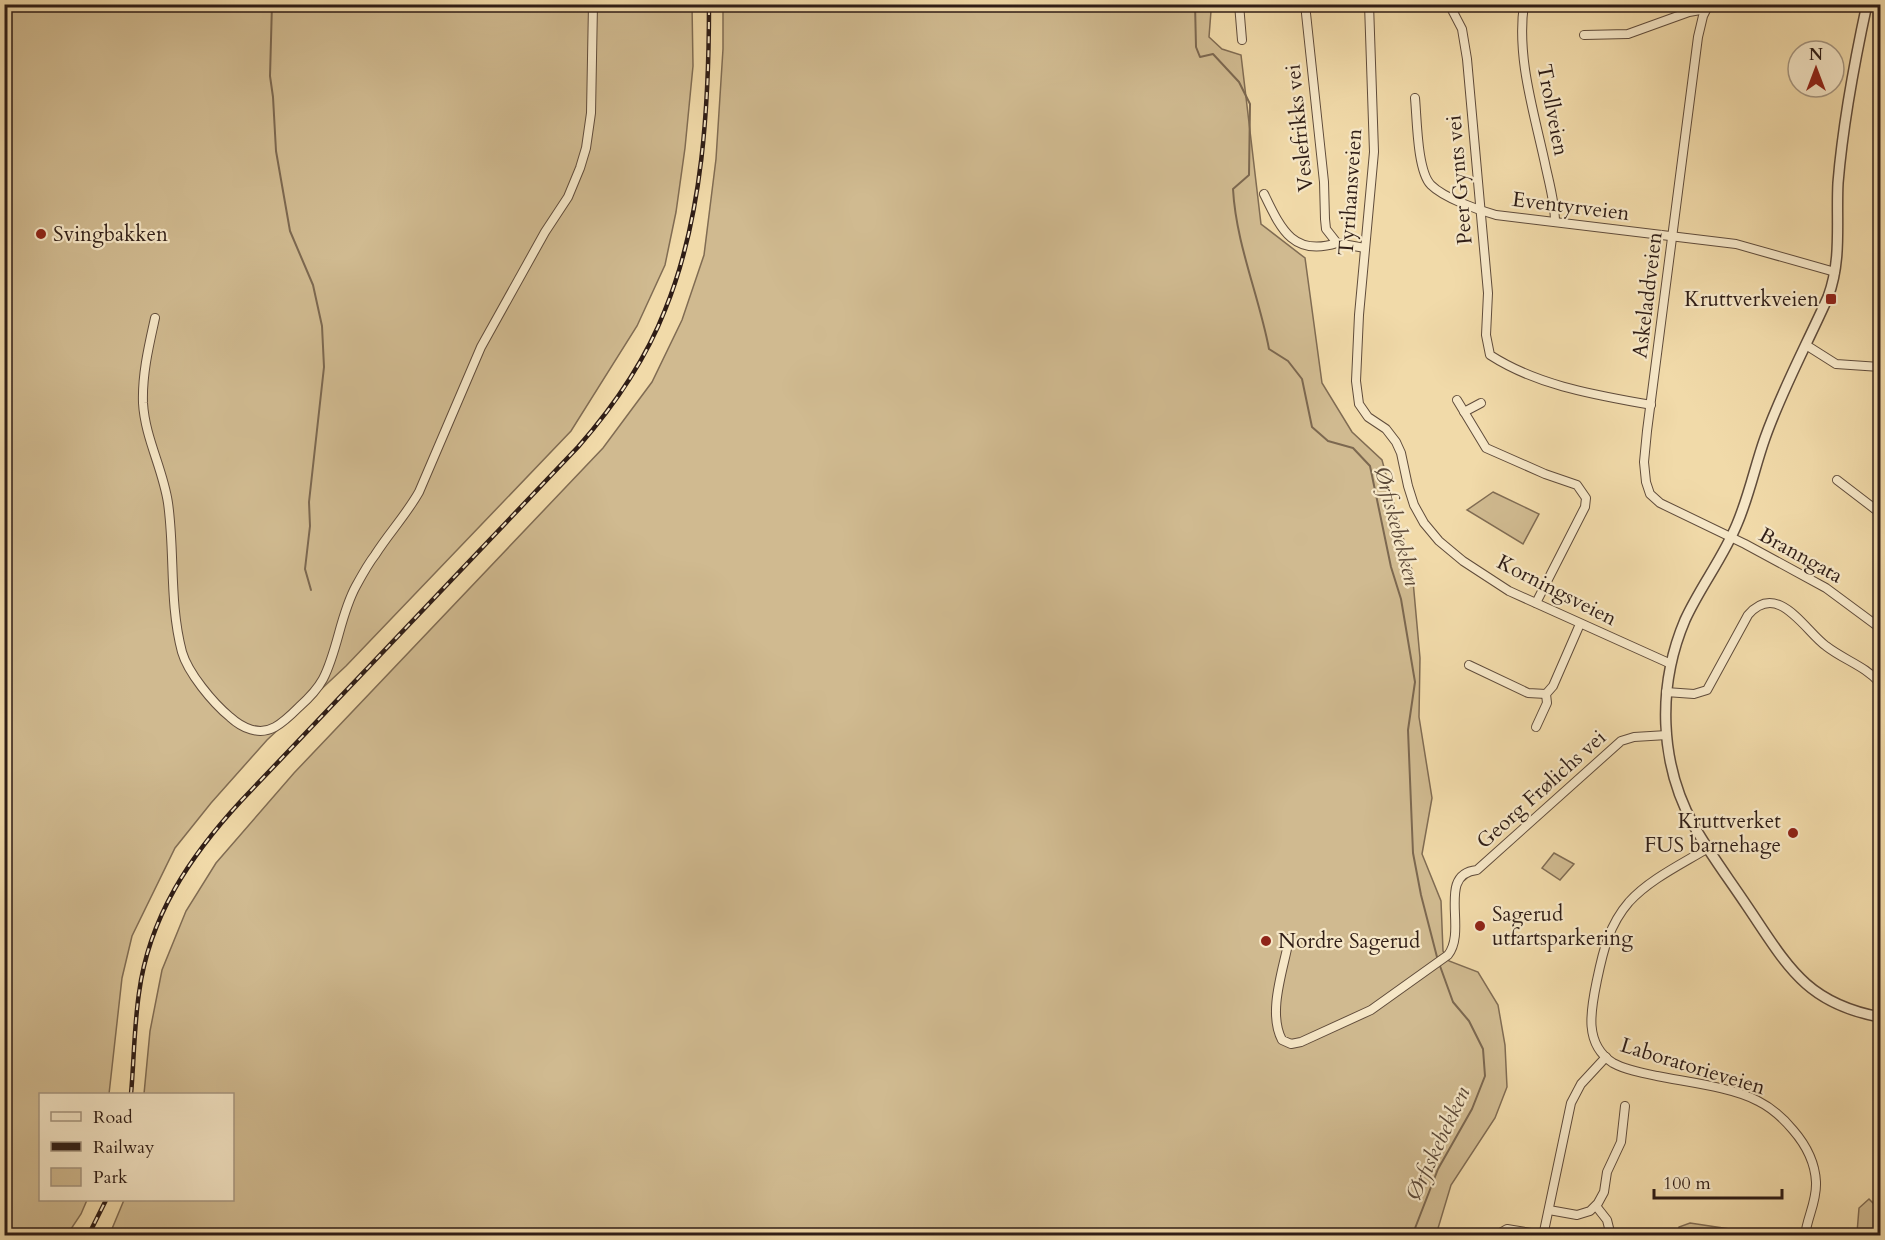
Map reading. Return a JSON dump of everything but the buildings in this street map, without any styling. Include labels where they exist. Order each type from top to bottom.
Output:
[{"type":"street","points":[[156,318],[147,359],[143,402],[147,434],[163,480],[168,504],[175,615],[182,653],[188,667],[224,712],[239,725],[259,731],[267,730],[290,716],[311,696],[322,681],[331,661],[351,596],[375,554],[414,502],[481,347],[544,232],[568,197],[586,148],[590,120],[593,4]]},
{"type":"street","points":[[1239,4],[1242,40]]},
{"type":"street","name":"Veslefrikks vei","points":[[1305,4],[1324,182],[1325,219],[1330,236],[1337,243]]},
{"type":"street","name":"Tyrihansveien","points":[[1356,381],[1374,152],[1369,4]]},
{"type":"street","name":"Peer Gynts vei","points":[[1449,4],[1462,29],[1465,41],[1488,293],[1486,334],[1490,355],[1550,384],[1593,395],[1651,405]]},
{"type":"street","name":"Trollveien","points":[[1524,4],[1522,27],[1524,55],[1555,222]]},
{"type":"street","points":[[1867,4],[1845,113],[1838,183],[1838,245],[1831,289],[1765,436],[1742,513],[1731,539],[1687,617],[1671,663],[1666,692],[1667,735],[1676,783],[1688,813],[1708,848],[1779,953],[1804,983],[1842,1008],[1881,1017]]},
{"type":"street","points":[[1584,35],[1628,34],[1707,7]]},
{"type":"street","name":"Askeladdveien","points":[[1707,7],[1698,37],[1644,462],[1650,494],[1667,508],[1731,539]]},
{"type":"street","name":"Eventyrveien","points":[[1415,98],[1421,162],[1430,184],[1479,210],[1496,215],[1745,246],[1835,272]]},
{"type":"street","name":"Veslefrikks vei","points":[[1264,194],[1274,216],[1290,237],[1300,244],[1311,248],[1337,243],[1365,248]]},
{"type":"street","points":[[1806,345],[1836,364],[1881,367]]},
{"type":"street","name":"Korningsveien","points":[[1356,381],[1359,404],[1368,417],[1386,429],[1401,453],[1414,505],[1424,523],[1439,541],[1462,561],[1509,591],[1671,663]]},
{"type":"street","points":[[1457,400],[1486,448],[1545,474],[1577,485],[1586,498],[1585,507],[1536,603]]},
{"type":"street","points":[[1464,411],[1481,403]]},
{"type":"street","points":[[1837,480],[1881,513]]},
{"type":"street","name":"Branngata","points":[[1731,539],[1826,588],[1881,628]]},
{"type":"street","points":[[1666,692],[1694,694],[1707,690],[1749,615],[1756,608],[1769,604],[1780,605],[1791,610],[1826,646],[1864,668],[1881,683]]},
{"type":"street","points":[[1469,665],[1528,693],[1546,693],[1553,686],[1580,624]]},
{"type":"street","points":[[1536,727],[1547,703],[1546,693]]},
{"type":"street","name":"Georg Frølichs vei","points":[[1289,939],[1279,981],[1277,1024],[1282,1040],[1291,1044],[1301,1042],[1371,1010],[1448,955],[1454,947],[1456,933],[1453,897],[1455,888],[1466,874],[1478,870],[1621,741],[1634,737],[1667,735]]},
{"type":"street","name":"Laboratorieveien","points":[[1708,848],[1637,894],[1624,908],[1609,932],[1601,958],[1590,1015],[1595,1040],[1606,1057],[1620,1066],[1747,1096],[1764,1104],[1777,1114],[1803,1143],[1814,1166],[1815,1198],[1805,1236]]},
{"type":"street","name":"Laboratorieveien","points":[[1543,1235],[1572,1103],[1581,1084],[1606,1057]]},
{"type":"street","points":[[1549,1210],[1576,1215],[1585,1213],[1596,1206],[1603,1196],[1609,1166],[1620,1146],[1625,1106]]},
{"type":"street","points":[[1596,1206],[1607,1220],[1611,1236]]},
{"type":"street","points":[[1495,1236],[1507,1229],[1543,1235]]},
{"type":"green space","points":[[5,5],[692,5],[693,66],[676,212],[665,265],[637,326],[571,431],[346,666],[267,740],[175,848],[132,936],[122,978],[109,1093],[39,1093],[39,1201],[87,1201],[81,1214],[67,1235],[5,1236]]},
{"type":"green space","points":[[723,5],[1234,5],[1234,7],[1211,11],[1209,37],[1222,49],[1241,55],[1261,224],[1305,258],[1322,383],[1352,432],[1382,460],[1412,570],[1420,658],[1419,717],[1432,798],[1422,854],[1441,901],[1443,951],[1449,961],[1478,972],[1498,1005],[1505,1045],[1507,1087],[1495,1118],[1451,1185],[1436,1235],[109,1236],[124,1201],[234,1201],[234,1093],[144,1093],[150,1031],[162,970],[186,911],[216,863],[294,773],[603,448],[652,382],[682,320],[704,255],[716,159],[723,49]]},
{"type":"green space","points":[[1493,492],[1539,514],[1523,544],[1467,510]]},
{"type":"green space","points":[[1554,853],[1574,864],[1560,880],[1542,868]]},
{"type":"green space","points":[[1869,1199],[1880,1210],[1880,1235],[1852,1235],[1857,1233],[1859,1208]]},
{"type":"green space","points":[[1690,1223],[1770,1235],[1678,1235],[1679,1227]]},
{"type":"waterway","points":[[4,5],[15,4]]},
{"type":"waterway","points":[[272,4],[270,76],[276,151],[290,231],[313,285],[322,326],[324,367],[309,502],[310,526],[305,569],[311,590]]},
{"type":"waterway","name":"Ørfiskebekken","points":[[1195,4],[1196,47],[1200,57],[1213,54],[1239,82],[1250,104],[1249,175],[1233,189],[1238,230],[1269,349],[1288,361],[1302,379],[1312,427],[1328,441],[1353,448],[1370,466],[1391,567],[1401,599],[1415,682],[1408,730],[1413,853],[1437,957]]},
{"type":"waterway","name":"Ørfiskebekken","points":[[1412,1236],[1438,1169],[1472,1109],[1485,1076],[1483,1049],[1469,1021],[1453,1002],[1440,966]]},
{"type":"railway","points":[[131,1093],[137,1006],[144,965],[162,913],[189,866],[241,801],[578,447],[616,399],[648,347],[678,274],[696,199],[705,120],[709,4]]},
{"type":"railway","points":[[88,1236],[106,1201]]},
{"type":"place","name":"Svingbakken","points":[[41,234]]},
{"type":"place","name":"Kruttverkveien","points":[[1831,299]]},
{"type":"place","name":"Kruttverket FUS barnehage","points":[[1793,833]]},
{"type":"place","name":"Sagerud utfartsparkering","points":[[1480,926]]},
{"type":"place","name":"Nordre Sagerud","points":[[1266,941]]}]
